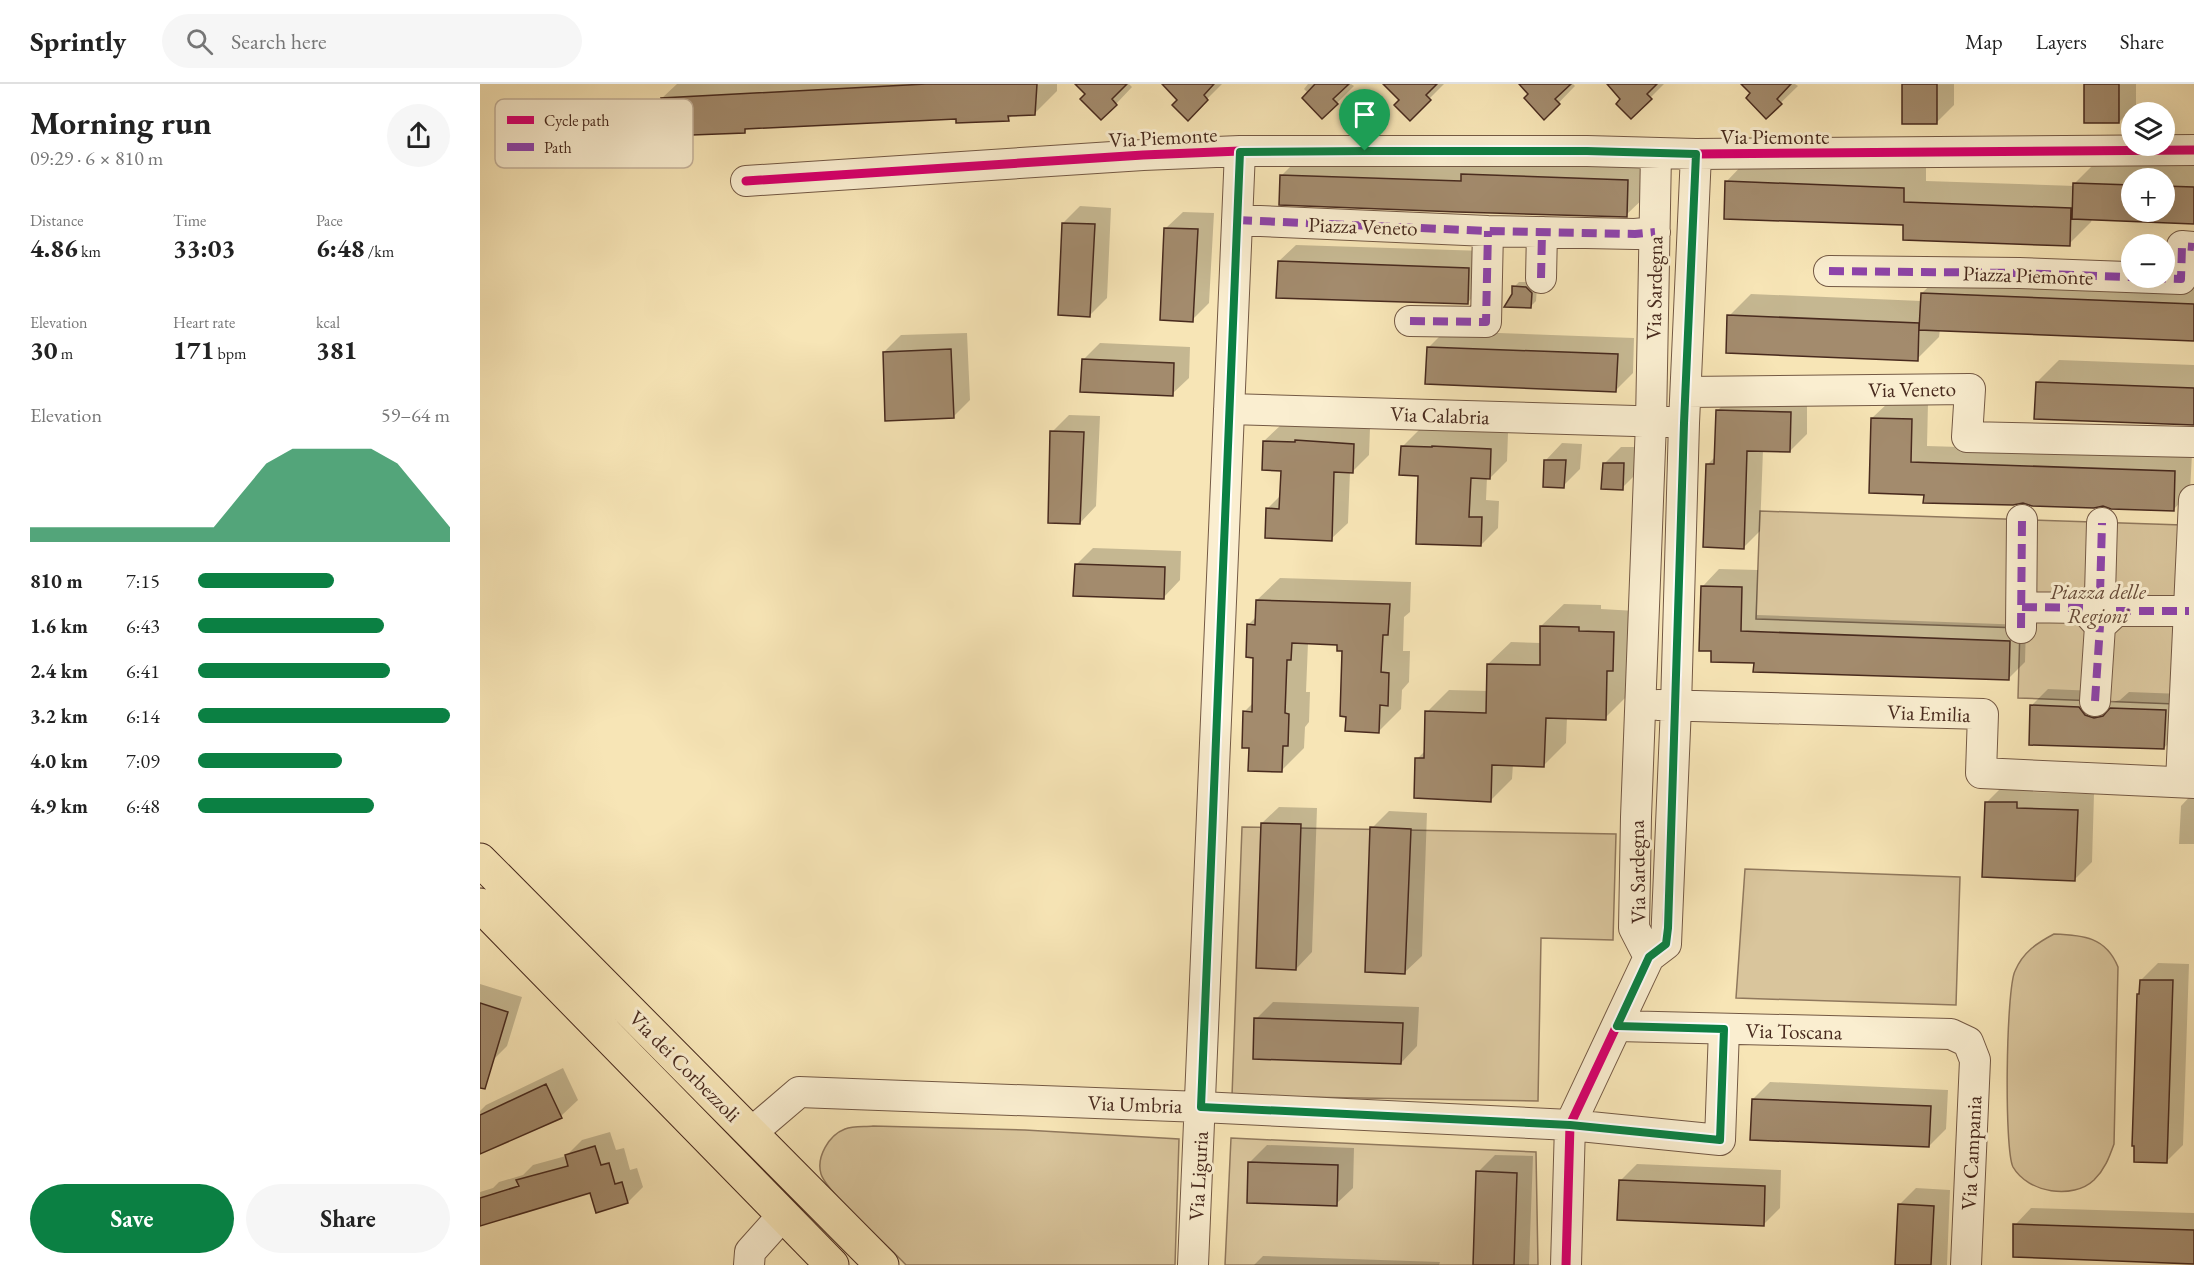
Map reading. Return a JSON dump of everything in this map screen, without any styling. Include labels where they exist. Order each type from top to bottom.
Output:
[{"type":"main road","name":"Via dei Corbezzoli","points":[[482,867],[752,1132],[882,1265]]},
{"type":"main road","name":"Via dei Corbezzoli","points":[[480,905],[832,1265]]},
{"type":"street","name":"Via Piemonte","points":[[746,181],[1143,155],[1240,152],[1587,151],[1696,154],[2194,150]]},
{"type":"street","name":"Via Liguria","points":[[1193,1265],[1240,152]]},
{"type":"street","name":"Via Sardegna","points":[[1656,153],[1651,422],[1636,817],[1635,928],[1649,957],[1666,944],[1668,928],[1684,423],[1696,154]]},
{"type":"street","name":"Piazza Veneto","points":[[1237,220],[1488,231],[1655,232]]},
{"type":"street","points":[[1410,321],[1486,322],[1488,231]]},
{"type":"street","points":[[1541,278],[1542,232]]},
{"type":"street","name":"Piazza Piemonte","points":[[1829,271],[2019,273],[2181,279],[2182,246],[2194,247]]},
{"type":"street","name":"Via Veneto","points":[[1686,392],[1970,388],[1967,437],[2194,442]]},
{"type":"street","name":"Via Calabria","points":[[1230,409],[1651,422]]},
{"type":"street","points":[[1651,422],[1684,423]]},
{"type":"street","points":[[2188,783],[2189,611],[2194,500]]},
{"type":"street","points":[[2022,520],[2021,617],[2100,610],[2189,611]]},
{"type":"street","points":[[2095,701],[2102,523]]},
{"type":"street","points":[[1640,704],[1676,706]]},
{"type":"street","name":"Via Emilia","points":[[1676,706],[1983,714],[1981,773],[2188,783]]},
{"type":"street","points":[[1566,1265],[1570,1125],[1649,957]]},
{"type":"street","name":"Via Toscana","points":[[1617,1026],[1951,1034],[1968,1042]]},
{"type":"street","name":"Via Umbria","points":[[752,1132],[799,1092],[1201,1107],[1570,1125],[1720,1140],[1724,1029]]},
{"type":"street","name":"Via Campania","points":[[1966,1265],[1975,1060],[1968,1042]]},
{"type":"street","points":[[749,1265],[750,1252],[783,1215]]},
{"type":"green space","name":"Piazza delle Regioni","points":[[1760,511],[2182,525],[2175,704],[2018,698],[2020,628],[1756,619]]},
{"type":"green space","points":[[1242,827],[1616,834],[1613,940],[1541,938],[1538,1101],[1232,1096]]},
{"type":"green space","points":[[1745,869],[1960,877],[1956,1005],[1736,998]]},
{"type":"green space","points":[[2054,934],[2075,935],[2100,944],[2107,949],[2118,967],[2114,1144],[2104,1167],[2094,1180],[2075,1190],[2063,1192],[2040,1188],[2020,1176],[2013,1167],[2008,1131],[2008,1037],[2015,971],[2022,958],[2031,949]]},
{"type":"green space","points":[[873,1126],[1025,1130],[1179,1139],[1175,1265],[906,1265],[846,1206],[821,1174],[822,1154],[834,1136],[848,1128]]},
{"type":"green space","points":[[1231,1138],[1536,1152],[1538,1265],[1225,1265]]},
{"type":"building","points":[[926,84],[1037,84],[1035,115],[1008,116],[1009,121],[956,123],[956,119],[745,129],[745,133],[693,135],[693,99],[661,98]]},
{"type":"building","points":[[1075,84],[1127,84],[1112,99],[1117,105],[1101,120],[1080,99],[1085,94]]},
{"type":"building","points":[[1162,84],[1214,84],[1204,95],[1208,100],[1188,121],[1172,105],[1177,100]]},
{"type":"building","points":[[1315,84],[1349,84],[1333,99],[1338,104],[1322,119],[1302,98]]},
{"type":"building","points":[[1383,84],[1437,84],[1426,95],[1431,100],[1410,121],[1394,105],[1399,100]]},
{"type":"building","points":[[1519,84],[1571,84],[1555,99],[1560,104],[1544,120],[1524,98],[1528,94]]},
{"type":"building","points":[[1607,84],[1657,84],[1647,94],[1652,99],[1631,119],[1616,104],[1620,99]]},
{"type":"building","points":[[1741,84],[1791,84],[1777,99],[1782,104],[1766,119],[1746,98],[1750,93]]},
{"type":"building","points":[[1902,84],[1937,84],[1937,124],[1902,124]]},
{"type":"building","points":[[2084,84],[2119,84],[2119,123],[2084,123]]},
{"type":"building","points":[[1461,174],[1628,180],[1627,217],[1279,205],[1280,175],[1461,181]]},
{"type":"building","points":[[1725,181],[1904,188],[1904,202],[2071,208],[2070,246],[1903,240],[1903,225],[1724,219]]},
{"type":"building","points":[[2073,183],[2121,185],[2121,221],[2072,219]]},
{"type":"building","points":[[2175,186],[2194,187],[2194,224],[2145,222],[2175,222]]},
{"type":"building","points":[[1062,223],[1095,224],[1090,317],[1058,315]]},
{"type":"building","points":[[1164,228],[1198,229],[1193,322],[1160,320]]},
{"type":"building","points":[[1278,261],[1469,268],[1468,304],[1276,298]]},
{"type":"building","points":[[1512,286],[1526,287],[1532,293],[1531,308],[1504,307],[1512,294]]},
{"type":"building","points":[[1921,293],[2194,304],[2194,341],[1919,330]]},
{"type":"building","points":[[1727,315],[1919,323],[1918,361],[1726,353]]},
{"type":"building","points":[[1427,347],[1618,354],[1616,392],[1425,384]]},
{"type":"building","points":[[951,349],[954,418],[885,421],[883,352]]},
{"type":"building","points":[[1082,359],[1174,363],[1173,396],[1080,392]]},
{"type":"building","points":[[2036,382],[2194,388],[2194,425],[2034,419]]},
{"type":"building","points":[[1716,410],[1791,412],[1790,452],[1747,451],[1744,549],[1703,547],[1706,464],[1714,464]]},
{"type":"building","points":[[1871,418],[1912,419],[1911,462],[2175,471],[2174,511],[2111,509],[2103,506],[2094,508],[2032,506],[2023,503],[2013,505],[1923,503],[1924,495],[1869,493]]},
{"type":"building","points":[[1050,431],[1084,432],[1080,524],[1048,523]]},
{"type":"building","points":[[1295,440],[1354,444],[1353,473],[1334,472],[1332,541],[1265,538],[1266,508],[1279,509],[1281,471],[1262,470],[1263,441],[1295,442]]},
{"type":"building","points":[[1401,446],[1491,449],[1490,479],[1471,478],[1469,517],[1482,517],[1481,546],[1416,544],[1418,476],[1399,475]]},
{"type":"building","points":[[1544,460],[1566,460],[1564,488],[1543,487]]},
{"type":"building","points":[[1603,463],[1624,463],[1623,490],[1601,489]]},
{"type":"building","points":[[1075,564],[1165,567],[1164,599],[1073,596]]},
{"type":"building","points":[[1701,586],[1742,587],[1741,631],[2010,641],[2009,680],[1753,672],[1754,663],[1711,662],[1711,651],[1699,651]]},
{"type":"building","points":[[1256,600],[1390,604],[1388,635],[1383,635],[1381,672],[1389,673],[1388,706],[1380,705],[1379,733],[1345,731],[1346,717],[1340,716],[1342,651],[1337,651],[1337,645],[1292,643],[1291,660],[1287,660],[1285,713],[1289,714],[1288,746],[1283,746],[1282,772],[1248,771],[1249,748],[1242,748],[1243,711],[1252,712],[1253,658],[1246,657],[1247,624],[1255,625]]},
{"type":"building","points":[[1540,626],[1579,627],[1579,631],[1614,632],[1613,671],[1607,671],[1606,720],[1546,718],[1544,767],[1492,765],[1491,802],[1414,798],[1415,758],[1424,758],[1425,711],[1486,713],[1487,664],[1540,665]]},
{"type":"building","points":[[2030,705],[2079,707],[2085,715],[2094,718],[2103,716],[2110,708],[2166,710],[2164,749],[2029,745]]},
{"type":"building","points":[[1985,802],[2017,802],[2017,808],[2078,810],[2075,881],[1982,877]]},
{"type":"building","points":[[1261,823],[1301,824],[1296,970],[1256,968]]},
{"type":"building","points":[[1370,827],[1411,829],[1405,974],[1365,972]]},
{"type":"building","points":[[2140,980],[2173,980],[2167,1163],[2134,1162],[2134,1146],[2132,1146],[2137,994],[2139,994]]},
{"type":"building","points":[[480,1003],[508,1012],[485,1089],[480,1088]]},
{"type":"building","points":[[1254,1018],[1403,1023],[1401,1064],[1253,1059]]},
{"type":"building","points":[[546,1084],[562,1118],[480,1154],[480,1115]]},
{"type":"building","points":[[1752,1099],[1931,1106],[1929,1147],[1750,1140]]},
{"type":"building","points":[[595,1146],[601,1165],[609,1163],[615,1184],[622,1182],[628,1203],[596,1213],[590,1193],[480,1226],[480,1198],[519,1186],[516,1180],[568,1166],[565,1155]]},
{"type":"building","points":[[1248,1162],[1338,1165],[1337,1206],[1247,1203]]},
{"type":"building","points":[[1476,1171],[1517,1173],[1514,1265],[1473,1265]]},
{"type":"building","points":[[1619,1180],[1765,1186],[1764,1226],[1617,1220]]},
{"type":"building","points":[[1898,1204],[1934,1206],[1931,1265],[1895,1265]]},
{"type":"building","points":[[2013,1224],[2194,1230],[2194,1264],[2013,1257]]},
{"type":"marked path","points":[[1237,220],[1488,231],[1635,234],[1655,232]]},
{"type":"marked path","points":[[1410,321],[1486,322],[1488,231]]},
{"type":"marked path","points":[[1541,278],[1542,232]]},
{"type":"marked path","points":[[1829,271],[2019,273],[2181,279],[2182,246],[2194,247]]},
{"type":"marked path","points":[[2021,628],[2022,520]]},
{"type":"marked path","points":[[2100,594],[2102,523]]},
{"type":"marked path","points":[[2022,607],[2084,608]]},
{"type":"marked path","points":[[2116,611],[2189,611]]},
{"type":"marked path","points":[[2095,701],[2100,626]]},
{"type":"cycle path","points":[[746,181],[1143,155],[1240,151],[1587,151],[1696,154],[2194,150]]},
{"type":"cycle path","points":[[1566,1265],[1570,1125],[1649,957],[1666,944],[1696,154]]},
{"type":"route","points":[[1365,151],[1587,151],[1696,154],[1684,423],[1668,928],[1666,944],[1649,957],[1617,1026],[1724,1029],[1720,1140],[1570,1125],[1201,1107],[1240,152],[1365,151]]}]
